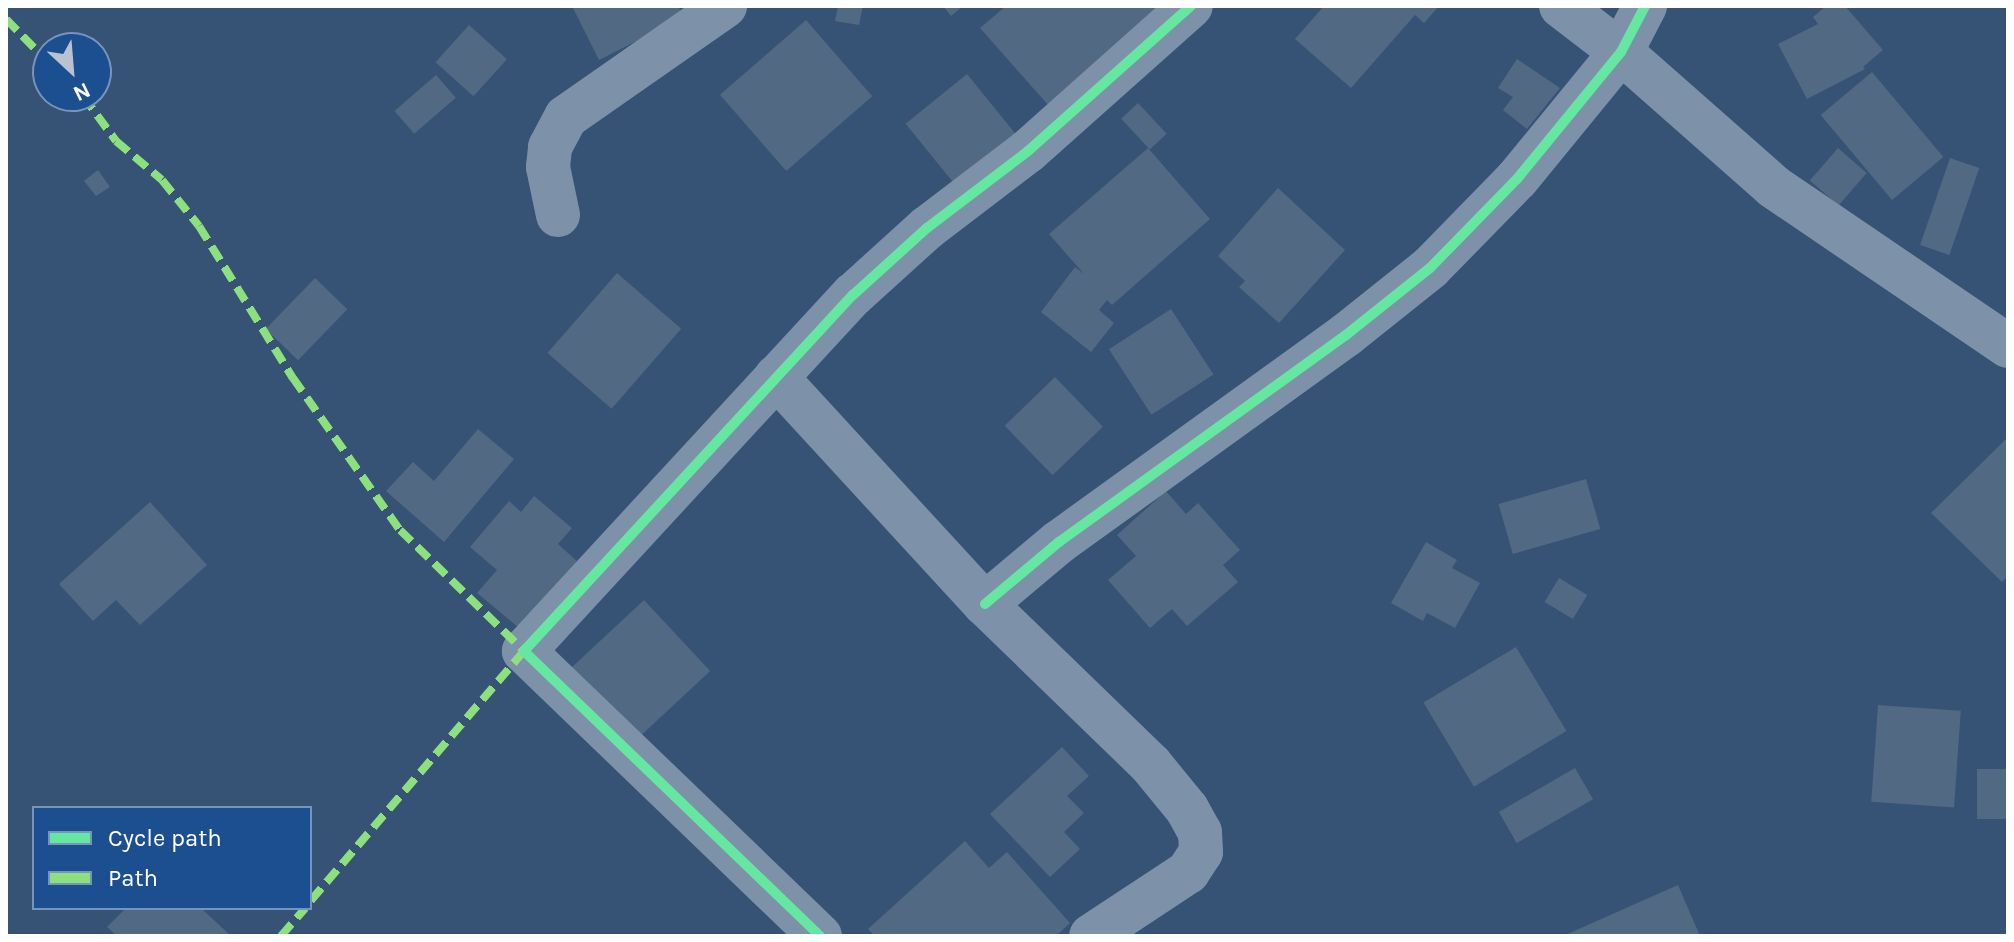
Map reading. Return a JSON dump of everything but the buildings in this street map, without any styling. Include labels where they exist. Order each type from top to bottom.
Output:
[{"type":"street","points":[[558,215],[548,167],[550,147],[566,117],[725,6]]},
{"type":"street","points":[[812,934],[524,651],[853,295],[927,228],[1028,151],[1191,6]]},
{"type":"street","points":[[1561,6],[1621,52],[1774,187],[2008,346]]},
{"type":"street","points":[[985,604],[1072,532],[1346,335],[1430,268],[1517,179],[1621,52],[1645,6]]},
{"type":"street","points":[[776,377],[985,604],[1151,765],[1187,809],[1200,832],[1201,852],[1188,872],[1091,936]]},
{"type":"marked path","points":[[6,19],[32,46]]},
{"type":"marked path","points":[[95,112],[116,141],[162,180],[199,226],[293,378],[400,530],[524,651],[312,900]]},
{"type":"marked path","points":[[281,936],[303,910]]},
{"type":"cycle path","points":[[820,936],[524,651],[853,295],[927,228],[1028,151],[1191,6]]},
{"type":"cycle path","points":[[985,604],[1059,542],[1346,335],[1430,268],[1517,179],[1621,52],[1645,6]]}]
